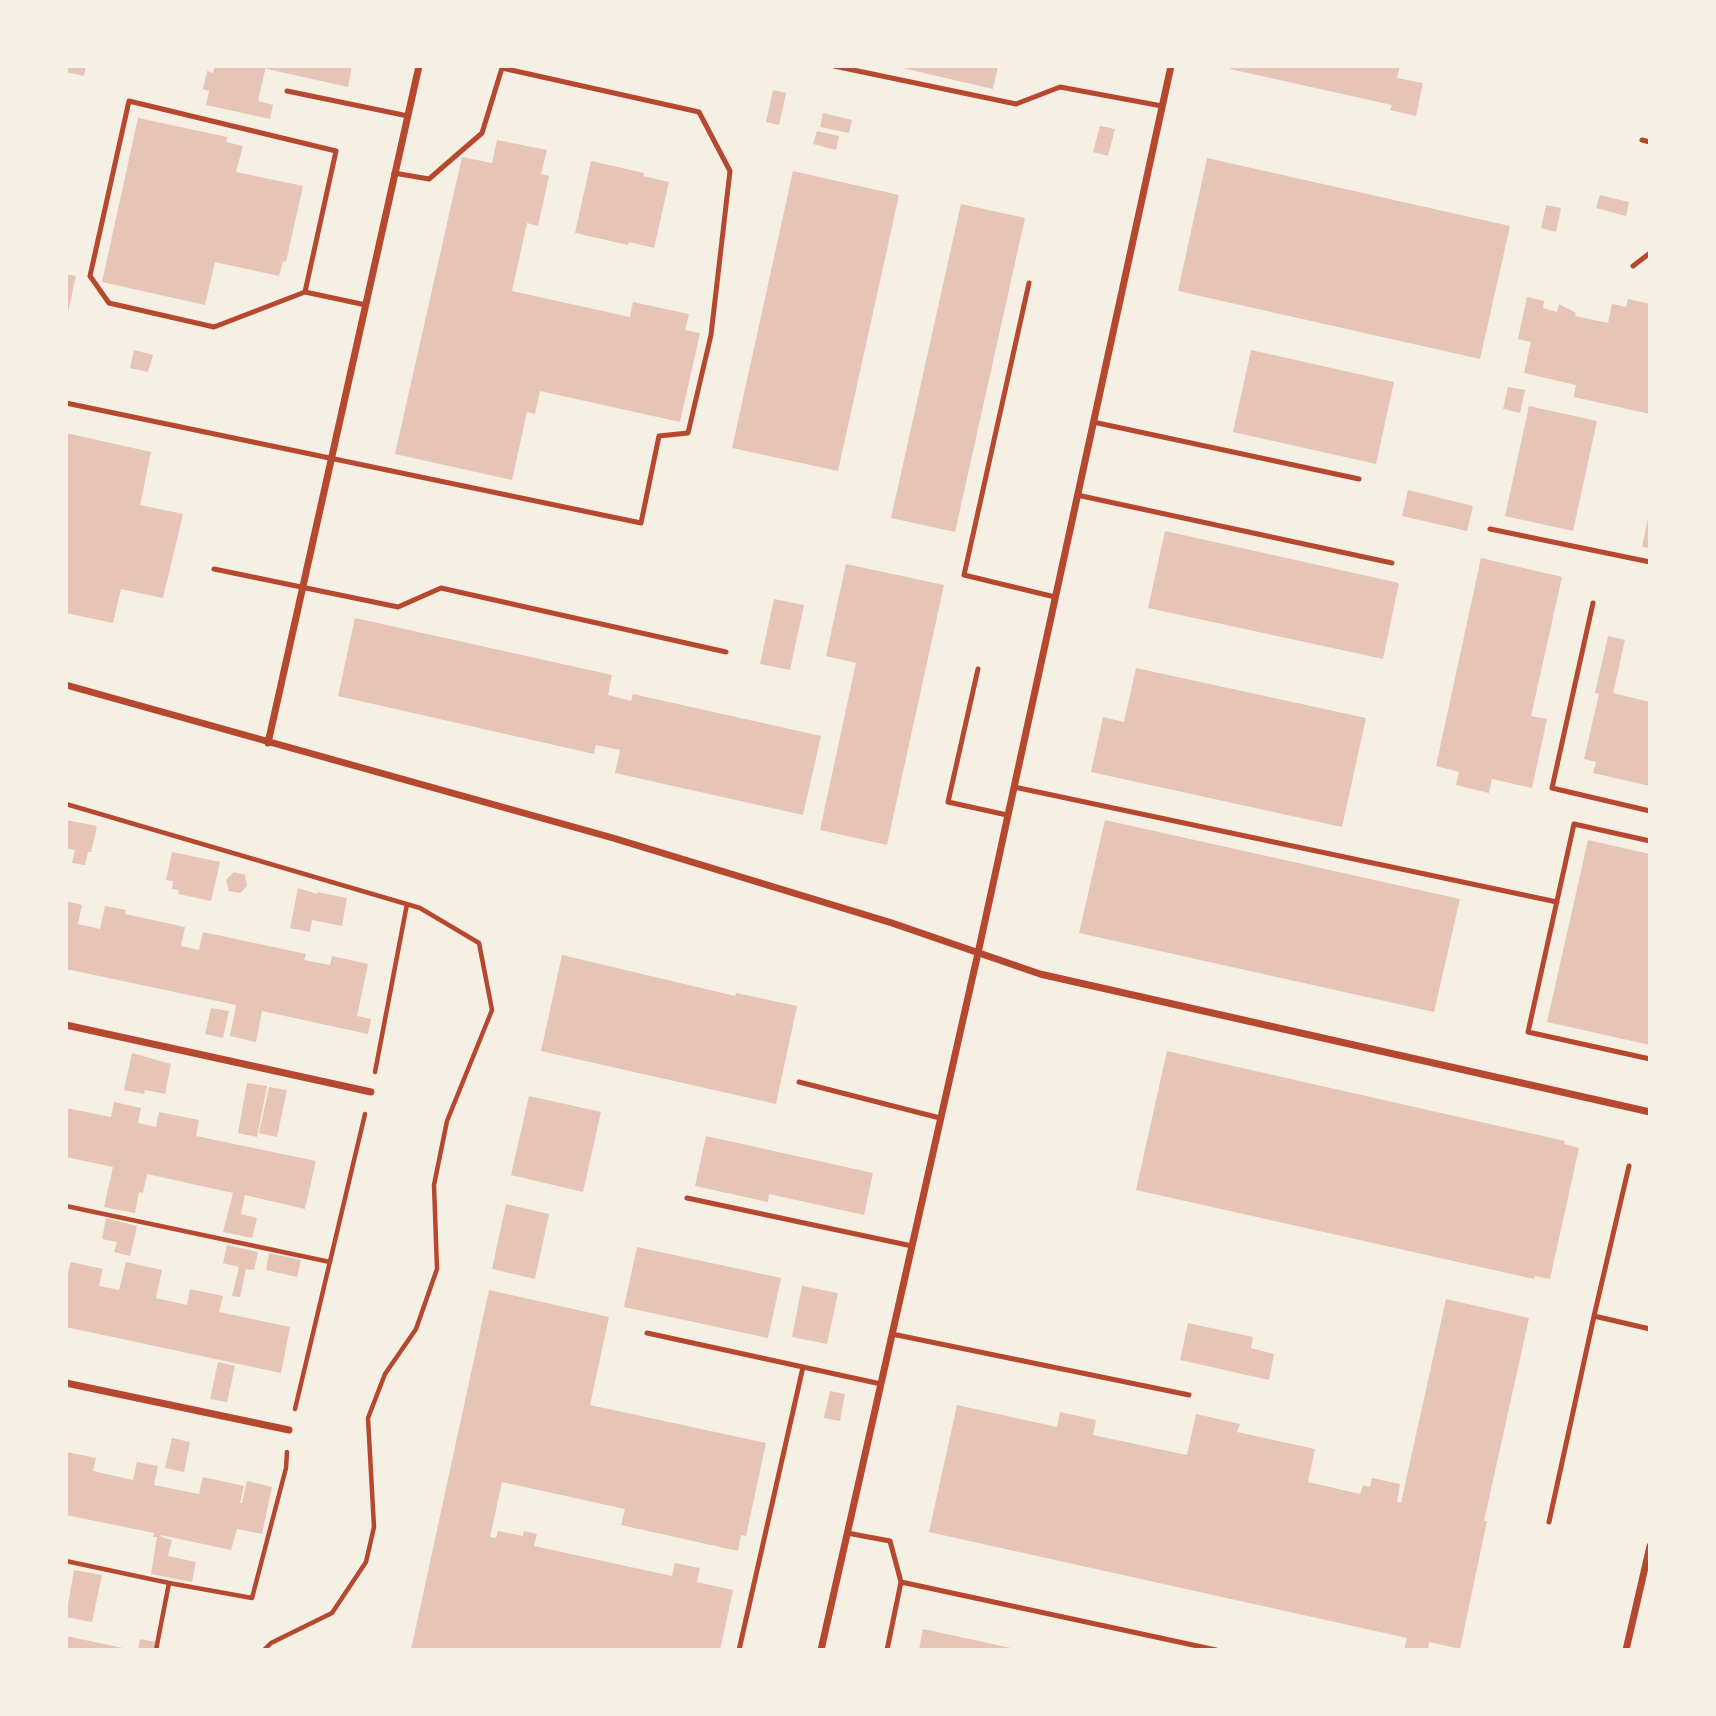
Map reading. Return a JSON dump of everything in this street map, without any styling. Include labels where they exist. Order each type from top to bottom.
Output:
[{"type":"street","points":[[268,743],[419,66]]},
{"type":"street","points":[[821,1650],[978,953],[1171,66]]},
{"type":"street","points":[[66,685],[613,838],[892,923],[1040,974],[1650,1112]]},
{"type":"street","points":[[66,1025],[371,1091]]},
{"type":"street","points":[[66,1383],[289,1430]]},
{"type":"street","points":[[1626,1650],[1650,1546]]},
{"type":"lane","points":[[834,66],[1016,104],[1060,87],[1162,106]]},
{"type":"lane","points":[[66,403],[641,523],[659,436],[688,433],[711,335],[730,171],[699,112],[502,68],[482,133],[429,179],[394,173]]},
{"type":"lane","points":[[287,91],[408,116]]},
{"type":"lane","points":[[305,292],[336,151],[129,101],[89,276],[109,303],[214,327],[305,292],[366,305]]},
{"type":"lane","points":[[1642,140],[1650,142]]},
{"type":"lane","points":[[1633,266],[1650,253]]},
{"type":"lane","points":[[1030,283],[964,575],[1055,597]]},
{"type":"lane","points":[[1093,422],[1359,479]]},
{"type":"lane","points":[[1077,495],[1392,563]]},
{"type":"lane","points":[[1490,529],[1650,562]]},
{"type":"lane","points":[[214,569],[398,607],[441,588],[726,652]]},
{"type":"lane","points":[[1593,603],[1552,788],[1650,811]]},
{"type":"lane","points":[[978,669],[948,802],[1007,815]]},
{"type":"lane","points":[[1014,787],[1557,902]]},
{"type":"lane","points":[[1650,841],[1574,824],[1528,1032],[1650,1059]]},
{"type":"lane","points":[[799,1082],[940,1118]]},
{"type":"lane","points":[[1549,1522],[1629,1166]]},
{"type":"lane","points":[[687,1198],[912,1246]]},
{"type":"lane","points":[[1594,1316],[1650,1329]]},
{"type":"lane","points":[[648,1333],[881,1384]]},
{"type":"lane","points":[[892,1334],[1189,1395]]},
{"type":"lane","points":[[739,1650],[803,1367]]},
{"type":"lane","points":[[847,1533],[890,1541],[901,1582],[887,1650]]},
{"type":"lane","points":[[901,1582],[1216,1650]]},
{"type":"path","points":[[66,804],[420,908],[480,943],[492,1010],[447,1121],[434,1185],[437,1269],[416,1329],[385,1374],[368,1418],[374,1527],[366,1562],[332,1613],[271,1643],[264,1650]]},
{"type":"path","points":[[66,1561],[253,1598],[286,1468],[289,1430],[371,1091],[407,904]]},
{"type":"path","points":[[66,1206],[330,1262]]},
{"type":"path","points":[[156,1650],[169,1583]]},
{"type":"building","points":[[66,66],[86,66],[84,76],[66,72]]},
{"type":"building","points":[[215,66],[266,66],[258,101],[273,105],[270,119],[206,105],[209,91],[203,89],[207,71],[213,73]]},
{"type":"building","points":[[268,66],[352,66],[348,87],[267,69]]},
{"type":"building","points":[[894,66],[998,66],[993,89]]},
{"type":"building","points":[[1231,66],[1400,66],[1397,78],[1423,83],[1416,116],[1390,110],[1392,105],[1230,69]]},
{"type":"building","points":[[773,90],[786,93],[779,125],[766,122]]},
{"type":"building","points":[[823,113],[852,120],[849,133],[820,127]]},
{"type":"building","points":[[138,118],[227,137],[226,142],[243,146],[236,172],[303,186],[286,262],[283,261],[279,276],[215,262],[205,305],[102,282]]},
{"type":"building","points":[[1100,126],[1115,129],[1108,156],[1093,152]]},
{"type":"building","points":[[817,131],[839,136],[836,150],[813,144]]},
{"type":"building","points":[[497,140],[547,150],[541,174],[549,176],[538,226],[527,223],[512,291],[630,317],[633,302],[689,314],[685,330],[700,333],[680,422],[540,391],[535,414],[527,412],[512,480],[395,454],[462,157],[492,163]]},
{"type":"building","points":[[1207,158],[1510,226],[1480,359],[1178,291]]},
{"type":"building","points":[[591,161],[644,173],[643,176],[669,182],[654,248],[575,233]]},
{"type":"building","points":[[793,171],[899,195],[838,471],[732,448]]},
{"type":"building","points":[[1600,195],[1629,202],[1626,216],[1596,208]]},
{"type":"building","points":[[961,204],[1025,218],[955,532],[891,518]]},
{"type":"building","points":[[1546,205],[1561,208],[1556,232],[1541,228]]},
{"type":"building","points":[[66,274],[76,276],[68,312],[66,312]]},
{"type":"building","points":[[1527,297],[1544,301],[1543,308],[1557,312],[1559,304],[1576,313],[1575,316],[1608,323],[1612,304],[1626,307],[1628,299],[1650,304],[1650,414],[1574,397],[1576,385],[1524,373],[1531,342],[1518,339]]},
{"type":"building","points":[[134,350],[153,355],[148,372],[130,368]]},
{"type":"building","points":[[1251,350],[1394,382],[1376,464],[1233,432]]},
{"type":"building","points":[[1508,387],[1525,390],[1520,413],[1503,409]]},
{"type":"building","points":[[1529,406],[1597,421],[1573,531],[1505,516]]},
{"type":"building","points":[[66,433],[151,452],[140,505],[183,514],[163,598],[121,589],[113,623],[66,613]]},
{"type":"building","points":[[1408,490],[1473,506],[1467,531],[1402,516]]},
{"type":"building","points":[[1650,518],[1650,548],[1642,547]]},
{"type":"building","points":[[1165,531],[1399,583],[1383,659],[1148,608]]},
{"type":"building","points":[[1481,558],[1562,577],[1531,716],[1547,719],[1532,788],[1492,779],[1489,793],[1456,785],[1459,772],[1436,766]]},
{"type":"building","points":[[846,564],[944,585],[887,845],[820,830],[856,663],[826,656]]},
{"type":"building","points":[[774,599],[804,605],[790,670],[760,664]]},
{"type":"building","points":[[355,618],[612,675],[608,695],[631,701],[633,694],[821,736],[803,815],[615,773],[620,750],[596,745],[594,754],[338,696]]},
{"type":"building","points":[[1608,636],[1625,640],[1613,693],[1650,702],[1650,786],[1593,773],[1596,762],[1584,759],[1599,694],[1595,693]]},
{"type":"building","points":[[1136,668],[1366,718],[1342,827],[1091,772],[1103,717],[1124,722]]},
{"type":"building","points":[[66,820],[97,826],[85,865],[72,863],[75,850],[66,848]]},
{"type":"building","points":[[1105,820],[1460,899],[1434,1012],[1079,933]]},
{"type":"building","points":[[1588,840],[1650,854],[1650,1045],[1547,1022]]},
{"type":"building","points":[[172,852],[220,862],[211,901],[178,894],[179,890],[172,889],[173,881],[166,880]]},
{"type":"building","points":[[234,872],[245,875],[247,886],[240,893],[229,891],[226,880]]},
{"type":"building","points":[[298,888],[347,898],[342,926],[312,920],[310,932],[290,928]]},
{"type":"building","points":[[66,901],[82,905],[78,924],[100,929],[105,906],[126,910],[125,914],[185,927],[181,946],[199,950],[203,932],[306,954],[304,960],[330,965],[332,956],[368,964],[357,1016],[371,1019],[368,1034],[262,1011],[256,1042],[230,1036],[236,1005],[66,969]]},
{"type":"building","points":[[562,955],[735,996],[736,993],[797,1006],[776,1104],[541,1051]]},
{"type":"building","points":[[211,1008],[229,1011],[223,1038],[205,1034]]},
{"type":"building","points":[[1167,1051],[1565,1141],[1564,1144],[1579,1148],[1550,1279],[1535,1276],[1534,1279],[1136,1190]]},
{"type":"building","points":[[132,1053],[171,1064],[165,1094],[124,1090]]},
{"type":"building","points":[[247,1083],[267,1086],[257,1137],[238,1133]]},
{"type":"building","points":[[269,1087],[287,1090],[277,1137],[259,1133]]},
{"type":"building","points":[[529,1096],[601,1112],[583,1192],[511,1175]]},
{"type":"building","points":[[114,1102],[141,1108],[138,1123],[156,1127],[159,1112],[199,1120],[196,1136],[316,1161],[305,1209],[245,1195],[241,1214],[257,1218],[252,1238],[223,1232],[233,1193],[147,1174],[143,1193],[139,1192],[135,1213],[104,1207],[113,1167],[66,1157],[66,1108],[111,1117]]},
{"type":"building","points":[[706,1136],[873,1173],[864,1215],[769,1194],[768,1202],[695,1186]]},
{"type":"building","points":[[506,1204],[549,1214],[535,1279],[492,1269]]},
{"type":"building","points":[[106,1218],[137,1226],[130,1256],[114,1252],[117,1242],[102,1239]]},
{"type":"building","points":[[227,1245],[258,1252],[254,1270],[246,1269],[240,1297],[232,1296],[239,1267],[223,1263]]},
{"type":"building","points":[[637,1247],[781,1278],[768,1338],[624,1307]]},
{"type":"building","points":[[269,1253],[301,1260],[297,1277],[266,1270]]},
{"type":"building","points":[[71,1262],[103,1269],[99,1286],[119,1290],[126,1262],[162,1270],[156,1298],[187,1305],[190,1289],[223,1296],[219,1312],[290,1327],[281,1373],[66,1327],[66,1279]]},
{"type":"building","points":[[802,1286],[838,1293],[827,1344],[792,1337]]},
{"type":"building","points":[[489,1290],[609,1317],[590,1405],[766,1443],[746,1536],[741,1535],[738,1551],[621,1525],[625,1509],[502,1482],[490,1537],[496,1538],[498,1531],[523,1536],[524,1531],[537,1534],[534,1546],[672,1576],[675,1563],[700,1568],[697,1582],[733,1590],[720,1650],[411,1650]]},
{"type":"building","points":[[1446,1299],[1529,1318],[1484,1521],[1487,1521],[1460,1649],[1429,1642],[1428,1650],[1404,1650],[1407,1638],[929,1532],[957,1405],[1057,1427],[1060,1412],[1096,1420],[1093,1435],[1187,1455],[1196,1414],[1240,1424],[1237,1432],[1315,1449],[1308,1482],[1360,1494],[1363,1485],[1370,1487],[1372,1478],[1400,1484],[1397,1502],[1401,1503]]},
{"type":"building","points":[[1188,1323],[1253,1337],[1251,1348],[1274,1354],[1269,1380],[1180,1360]]},
{"type":"building","points":[[218,1362],[235,1366],[227,1402],[210,1399]]},
{"type":"building","points":[[830,1391],[845,1394],[840,1421],[824,1418]]},
{"type":"building","points":[[172,1438],[190,1442],[184,1472],[165,1468]]},
{"type":"building","points":[[67,1452],[96,1458],[93,1471],[133,1480],[137,1462],[158,1466],[154,1485],[199,1494],[203,1477],[244,1486],[240,1503],[247,1481],[272,1487],[262,1534],[237,1529],[231,1550],[161,1535],[172,1540],[168,1556],[196,1562],[192,1582],[151,1574],[157,1537],[153,1537],[154,1533],[66,1515]]},
{"type":"building","points":[[74,1570],[102,1575],[92,1622],[66,1617]]},
{"type":"building","points":[[923,1629],[1011,1648],[1011,1650],[919,1650]]},
{"type":"building","points":[[66,1636],[123,1648],[123,1650],[66,1650]]},
{"type":"building","points":[[140,1639],[156,1642],[154,1650],[138,1650]]}]
